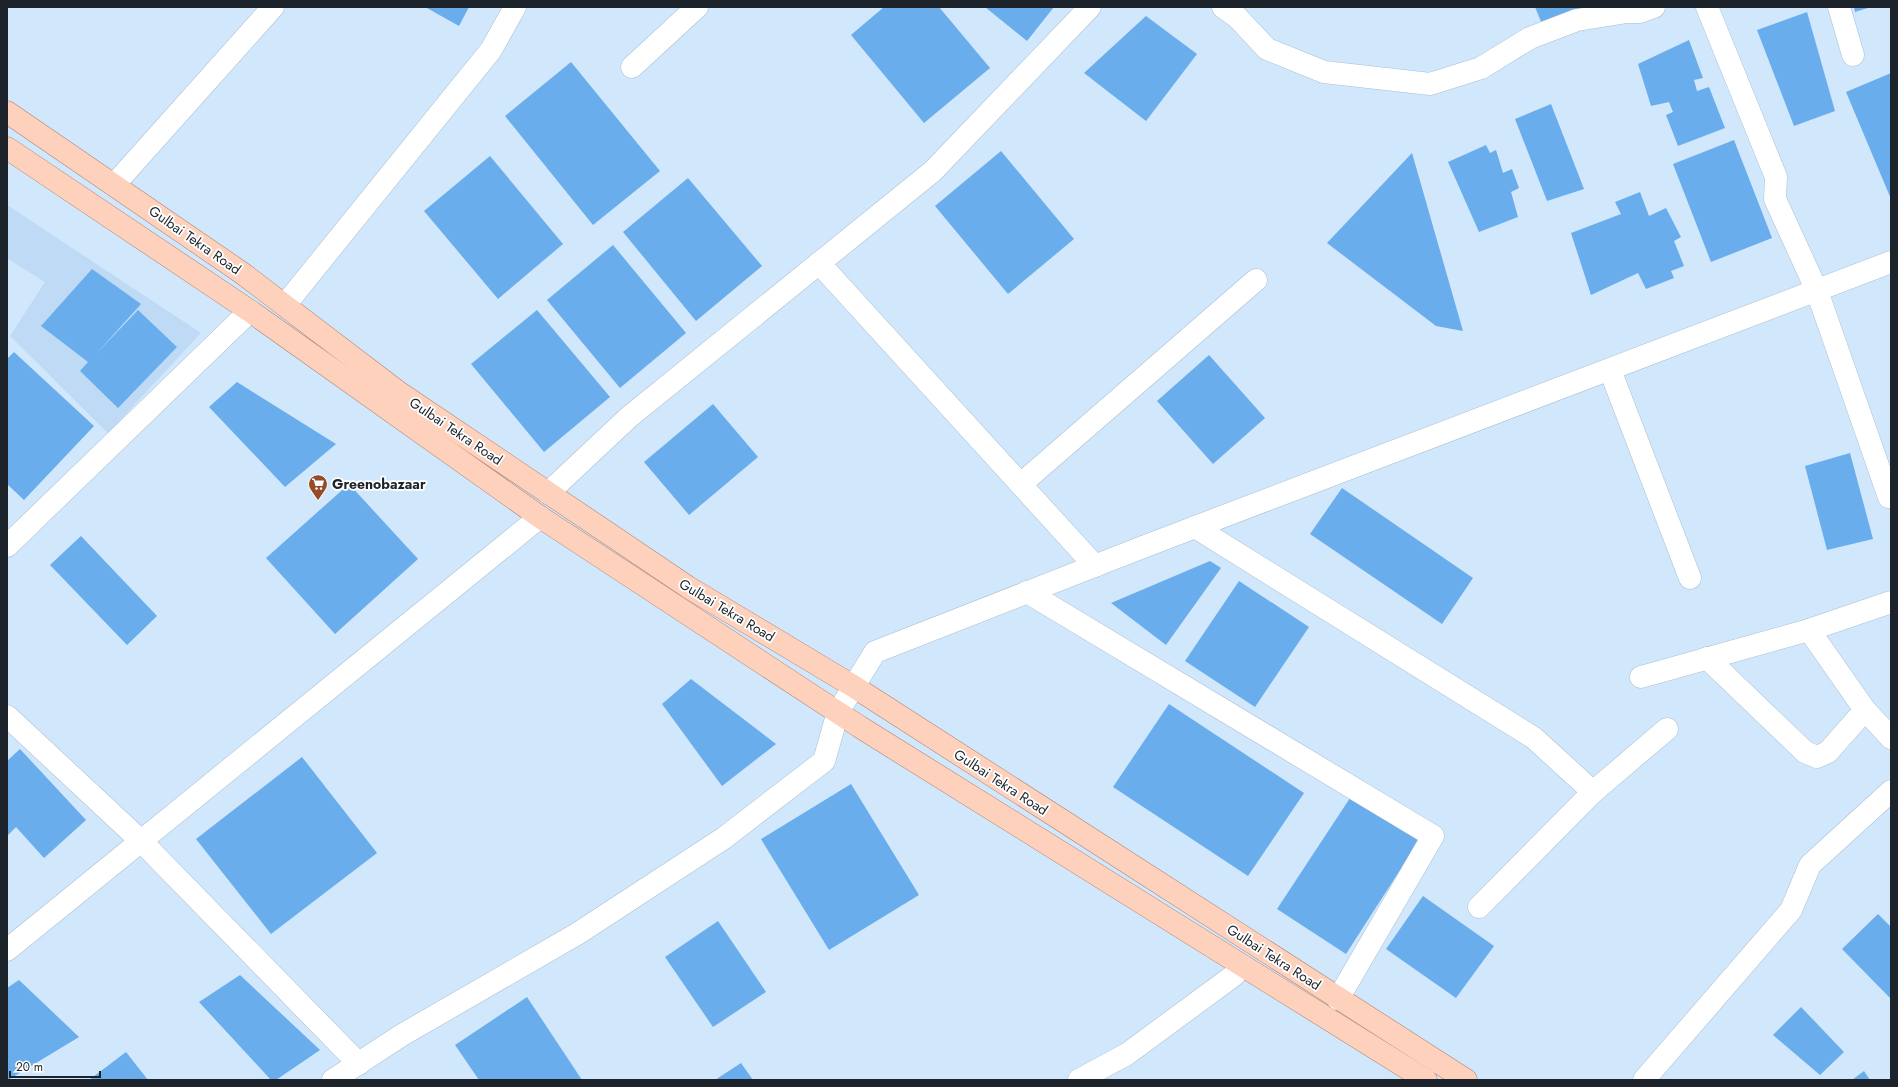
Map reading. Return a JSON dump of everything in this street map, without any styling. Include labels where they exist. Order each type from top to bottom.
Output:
[{"type":"main road","name":"Gulbai Tekra Road","points":[[7,112],[242,273],[397,392],[688,588],[853,686],[1466,1080]]},
{"type":"main road","name":"Gulbai Tekra Road","points":[[7,148],[250,311],[540,517],[838,712],[1426,1080]]},
{"type":"street","points":[[114,185],[273,7]]},
{"type":"street","points":[[285,305],[491,50],[515,7]]},
{"type":"street","points":[[632,67],[697,7]]},
{"type":"street","points":[[548,493],[629,417],[933,171],[1090,7]]},
{"type":"street","points":[[1222,7],[1238,17],[1267,49],[1324,72],[1430,84],[1481,68],[1530,38],[1577,20],[1626,10],[1640,12],[1654,7]]},
{"type":"street","points":[[1707,7],[1776,177],[1775,199],[1817,291],[1889,497]]},
{"type":"street","points":[[1839,7],[1853,55]]},
{"type":"street","points":[[333,1080],[402,1035],[577,934],[724,838],[824,761],[838,712],[875,652],[1195,527],[1891,262]]},
{"type":"street","points":[[819,264],[1095,566]]},
{"type":"street","points":[[1021,484],[1256,280]]},
{"type":"street","points":[[7,546],[250,311]]},
{"type":"street","points":[[1610,370],[1690,578]]},
{"type":"street","points":[[7,950],[540,517]]},
{"type":"street","points":[[1195,527],[1534,738],[1593,792]]},
{"type":"street","points":[[1027,592],[1433,836],[1338,999]]},
{"type":"street","points":[[1641,677],[1809,630],[1891,602]]},
{"type":"street","points":[[1809,630],[1864,710],[1891,738]]},
{"type":"street","points":[[1708,658],[1805,752],[1817,757],[1828,752],[1864,710]]},
{"type":"street","points":[[7,716],[141,841],[359,1064]]},
{"type":"street","points":[[1479,907],[1593,792],[1667,729]]},
{"type":"street","points":[[1644,1080],[1791,910],[1810,865],[1891,791]]},
{"type":"street","points":[[1079,1080],[1127,1054],[1233,976],[1243,966]]},
{"type":"shaded area","points":[[7,205],[201,333],[108,433],[10,336],[45,282],[7,258]]},
{"type":"building","points":[[425,7],[469,7],[459,26]]},
{"type":"building","points":[[884,7],[939,7],[990,68],[924,123],[851,35]]},
{"type":"building","points":[[985,7],[1054,7],[1027,41]]},
{"type":"building","points":[[1535,7],[1588,7],[1542,24]]},
{"type":"building","points":[[1854,7],[1871,7],[1855,12]]},
{"type":"building","points":[[1807,12],[1835,111],[1794,126],[1757,30]]},
{"type":"building","points":[[1146,16],[1197,54],[1146,121],[1084,73]]},
{"type":"building","points":[[1689,40],[1703,78],[1694,80],[1697,91],[1709,87],[1725,128],[1678,146],[1666,115],[1673,112],[1669,102],[1651,106],[1638,64]]},
{"type":"building","points":[[571,62],[660,171],[593,225],[505,116]]},
{"type":"building","points":[[1891,73],[1891,199],[1846,92]]},
{"type":"building","points":[[1551,104],[1584,189],[1547,201],[1515,119]]},
{"type":"building","points":[[1734,140],[1772,238],[1711,262],[1673,164]]},
{"type":"building","points":[[1486,145],[1490,153],[1496,150],[1503,173],[1512,169],[1519,188],[1511,192],[1518,217],[1479,232],[1448,162]]},
{"type":"building","points":[[1001,151],[1074,239],[1008,294],[935,206]]},
{"type":"building","points":[[1412,153],[1463,331],[1436,326],[1327,243]]},
{"type":"building","points":[[490,156],[563,244],[498,299],[424,211]]},
{"type":"building","points":[[688,178],[762,266],[696,321],[623,232]]},
{"type":"building","points":[[1640,192],[1649,216],[1666,208],[1681,237],[1674,241],[1684,266],[1671,271],[1674,278],[1646,289],[1638,273],[1591,295],[1571,233],[1621,214],[1615,202]]},
{"type":"building","points":[[613,245],[686,333],[620,388],[547,300]]},
{"type":"building","points":[[92,269],[141,304],[96,354],[138,310],[177,347],[118,408],[80,371],[88,362],[41,326]]},
{"type":"building","points":[[537,310],[610,397],[544,452],[471,364]]},
{"type":"building","points":[[14,352],[94,426],[24,500],[7,484],[7,359]]},
{"type":"building","points":[[1209,355],[1265,418],[1213,464],[1157,401]]},
{"type":"building","points":[[237,382],[336,444],[285,487],[209,407]]},
{"type":"building","points":[[713,404],[758,457],[689,515],[644,462]]},
{"type":"building","points":[[1850,453],[1873,539],[1827,550],[1805,466]]},
{"type":"building","points":[[349,484],[418,559],[335,634],[266,558]]},
{"type":"building","points":[[1342,488],[1473,578],[1442,624],[1310,534]]},
{"type":"building","points":[[81,536],[157,616],[127,645],[50,565]]},
{"type":"building","points":[[1210,561],[1221,568],[1166,645],[1111,603]]},
{"type":"building","points":[[1239,581],[1309,627],[1255,707],[1185,661]]},
{"type":"building","points":[[691,679],[776,744],[722,786],[662,704]]},
{"type":"building","points":[[1169,704],[1304,793],[1248,876],[1113,787]]},
{"type":"building","points":[[20,749],[86,820],[44,858],[16,827],[7,836],[7,761]]},
{"type":"building","points":[[302,757],[377,853],[271,934],[196,839]]},
{"type":"building","points":[[851,784],[919,895],[829,950],[761,839]]},
{"type":"building","points":[[1352,795],[1420,839],[1346,954],[1277,909]]},
{"type":"building","points":[[1423,896],[1494,946],[1456,998],[1386,949]]},
{"type":"building","points":[[1878,914],[1891,927],[1891,999],[1842,949]]},
{"type":"building","points":[[718,921],[766,992],[713,1027],[665,957]]},
{"type":"building","points":[[240,975],[320,1050],[276,1080],[271,1080],[199,1002]]},
{"type":"building","points":[[19,980],[79,1037],[8,1080],[7,988]]},
{"type":"building","points":[[527,997],[582,1080],[479,1080],[455,1045]]},
{"type":"building","points":[[1801,1007],[1844,1052],[1820,1075],[1773,1035]]},
{"type":"building","points":[[126,1052],[148,1080],[89,1080]]},
{"type":"building","points":[[741,1063],[753,1080],[715,1080]]},
{"type":"building","points":[[1864,1071],[1870,1080],[1852,1080]]},
{"type":"place","name":"Greenobazaar","points":[[318,501]]}]
